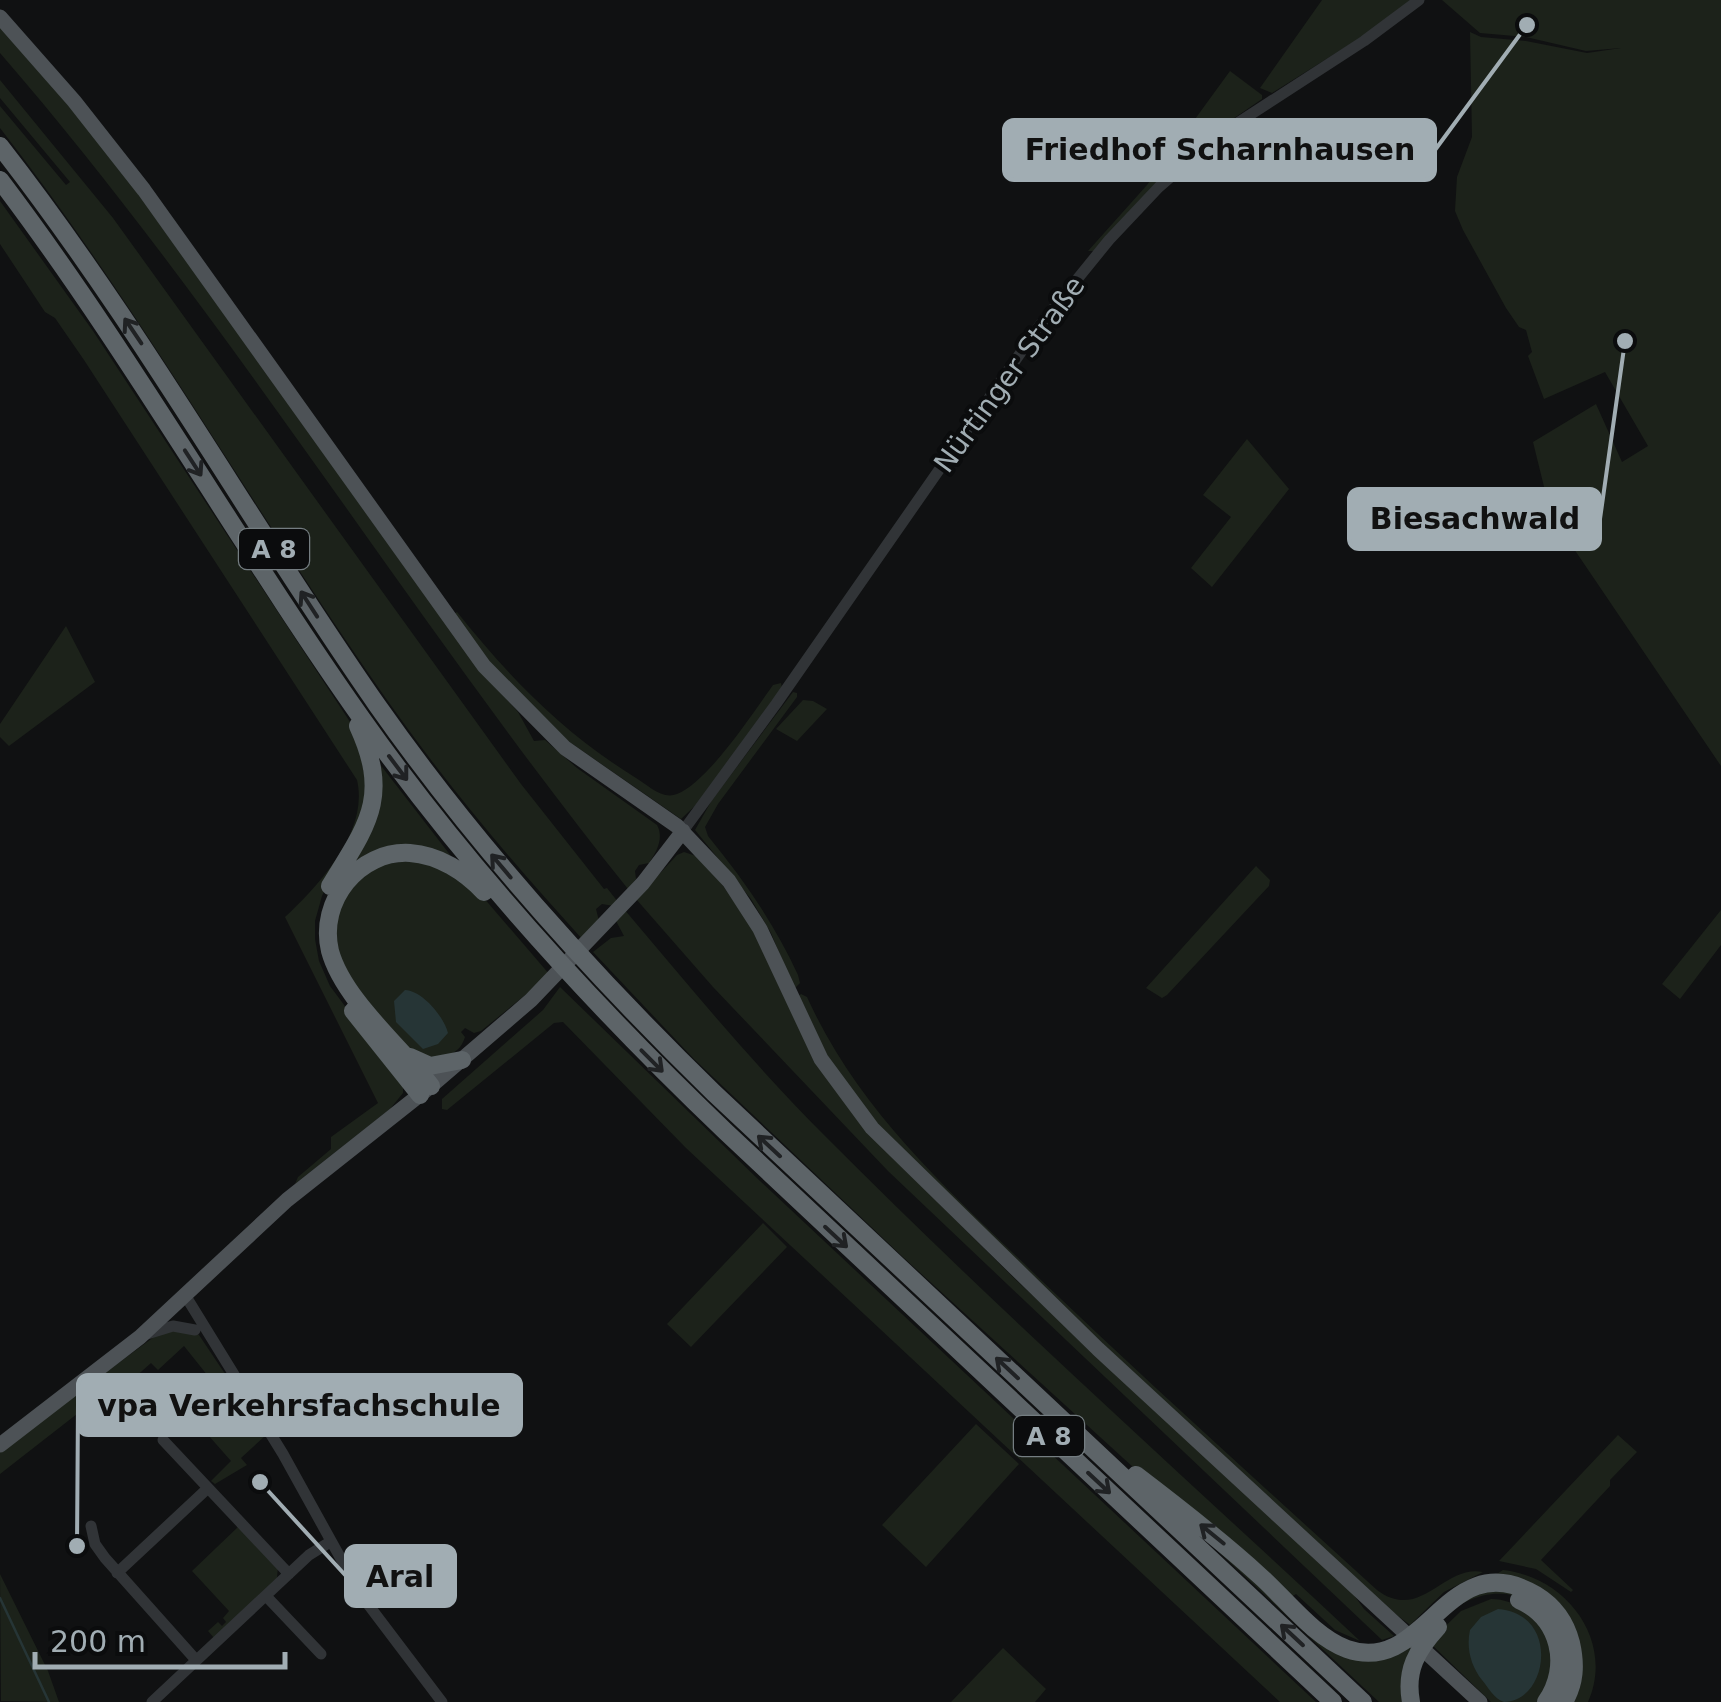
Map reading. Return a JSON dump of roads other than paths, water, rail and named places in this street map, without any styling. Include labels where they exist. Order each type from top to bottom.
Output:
[{"type":"highway","name":"A 8","points":[[0,146],[106,290],[378,706],[477,837],[564,940],[703,1083],[1363,1702]]},
{"type":"highway","name":"A 8","points":[[0,180],[96,313],[342,689],[434,816],[551,955],[726,1132],[1333,1702]]},
{"type":"highway","points":[[342,689],[370,754],[373,801],[362,837],[324,900],[318,926],[320,949],[344,1000],[426,1091]]},
{"type":"highway","points":[[426,1091],[405,1054],[348,987],[331,953],[331,909],[341,888],[354,873],[374,860],[394,854],[432,857],[466,876],[530,931]]},
{"type":"highway","points":[[405,1054],[427,1065],[462,1060]]},
{"type":"highway","points":[[1078,1435],[1198,1524],[1346,1649],[1369,1653],[1397,1647],[1450,1600],[1475,1588],[1506,1585],[1532,1593],[1554,1610],[1570,1640],[1575,1670],[1564,1702]]},
{"type":"highway","points":[[1411,1702],[1410,1670],[1421,1646],[1456,1609],[1492,1596],[1526,1603],[1551,1627],[1560,1652],[1560,1668],[1546,1702]]},
{"type":"main road","points":[[0,17],[144,190],[484,666],[518,704],[571,752],[683,831],[716,865],[748,908],[821,1059],[880,1138],[1098,1349],[1480,1702]]},
{"type":"main road","points":[[0,1444],[140,1337],[296,1193],[462,1060],[576,956],[646,880],[683,831]]},
{"type":"street","name":"Nürtinger Straße","points":[[683,831],[1030,339],[1116,232],[1159,187],[1219,135],[1364,41],[1419,0]]},
{"type":"street","points":[[181,1299],[182,1314],[212,1342]]},
{"type":"street","points":[[181,1299],[283,1454],[330,1542],[384,1629],[442,1702]]},
{"type":"street","points":[[140,1337],[173,1326],[196,1330]]},
{"type":"street","points":[[163,1440],[288,1574]]},
{"type":"street","points":[[118,1573],[208,1488]]},
{"type":"street","points":[[91,1526],[95,1544],[196,1660]]},
{"type":"street","points":[[152,1702],[288,1574],[330,1542]]},
{"type":"street","points":[[266,1596],[322,1654]]},
{"type":"waterway","points":[[0,1598],[49,1702]]},
{"type":"place","name":"Friedhof Scharnhausen","points":[[1527,25]]},
{"type":"place","name":"Biesachwald","points":[[1625,341]]},
{"type":"place","name":"Aral","points":[[260,1482]]},
{"type":"place","name":"vpa Verkehrsfachschule","points":[[77,1546]]}]
